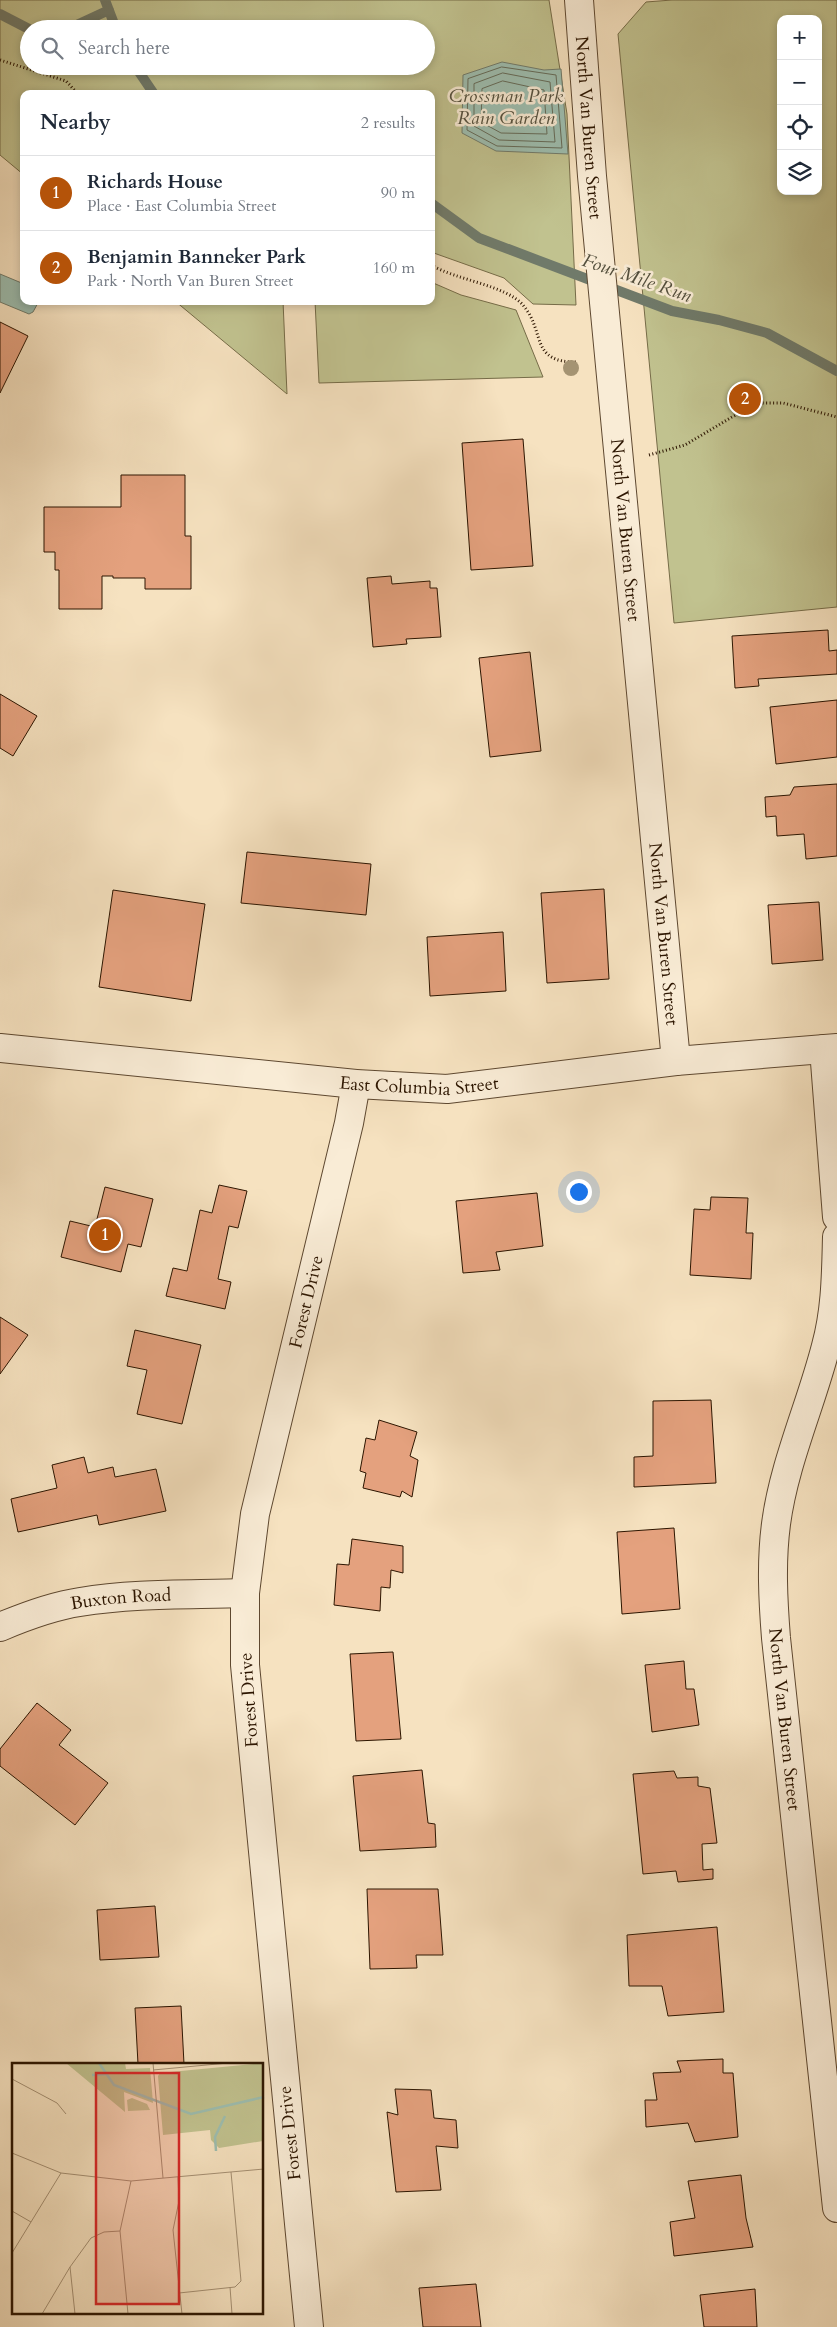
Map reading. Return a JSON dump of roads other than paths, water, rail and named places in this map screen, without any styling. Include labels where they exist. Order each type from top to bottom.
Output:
[{"type":"street","name":"North Van Buren Street","points":[[579,0],[605,308],[676,1061]]},
{"type":"street","name":"East Columbia Street","points":[[0,1048],[356,1084],[447,1089],[676,1061],[831,1048]]},
{"type":"street","points":[[831,1048],[837,1217]]},
{"type":"street","name":"Forest Drive","points":[[309,2327],[245,1665],[245,1593],[255,1514],[346,1136],[356,1084]]},
{"type":"street","name":"North Van Buren Street","points":[[837,1237],[836,1283],[827,1344],[789,1467],[776,1523],[772,1581],[777,1648],[837,2207]]},
{"type":"street","name":"Buxton Road","points":[[0,1627],[31,1614],[79,1602],[130,1597],[245,1593]]},
{"type":"water","name":"Crossman Park Rain Garden","points":[[502,62],[544,70],[561,69],[568,154],[496,151],[462,133],[463,75]]},
{"type":"water","points":[[0,274],[20,282],[20,305],[37,305],[33,312],[29,314],[0,302]]},
{"type":"waterway","name":"Four Mile Run","points":[[105,0],[113,20]]},
{"type":"waterway","points":[[87,20],[109,10]]},
{"type":"waterway","points":[[0,14],[20,24]]},
{"type":"waterway","name":"Four Mile Run","points":[[141,75],[151,90]]},
{"type":"waterway","name":"Four Mile Run","points":[[435,206],[479,238],[672,311],[719,320],[767,333],[837,371]]},
{"type":"place","name":"Benjamin Banneker Park","points":[[745,399]]},
{"type":"place","name":"Richards House","points":[[105,1235]]}]
